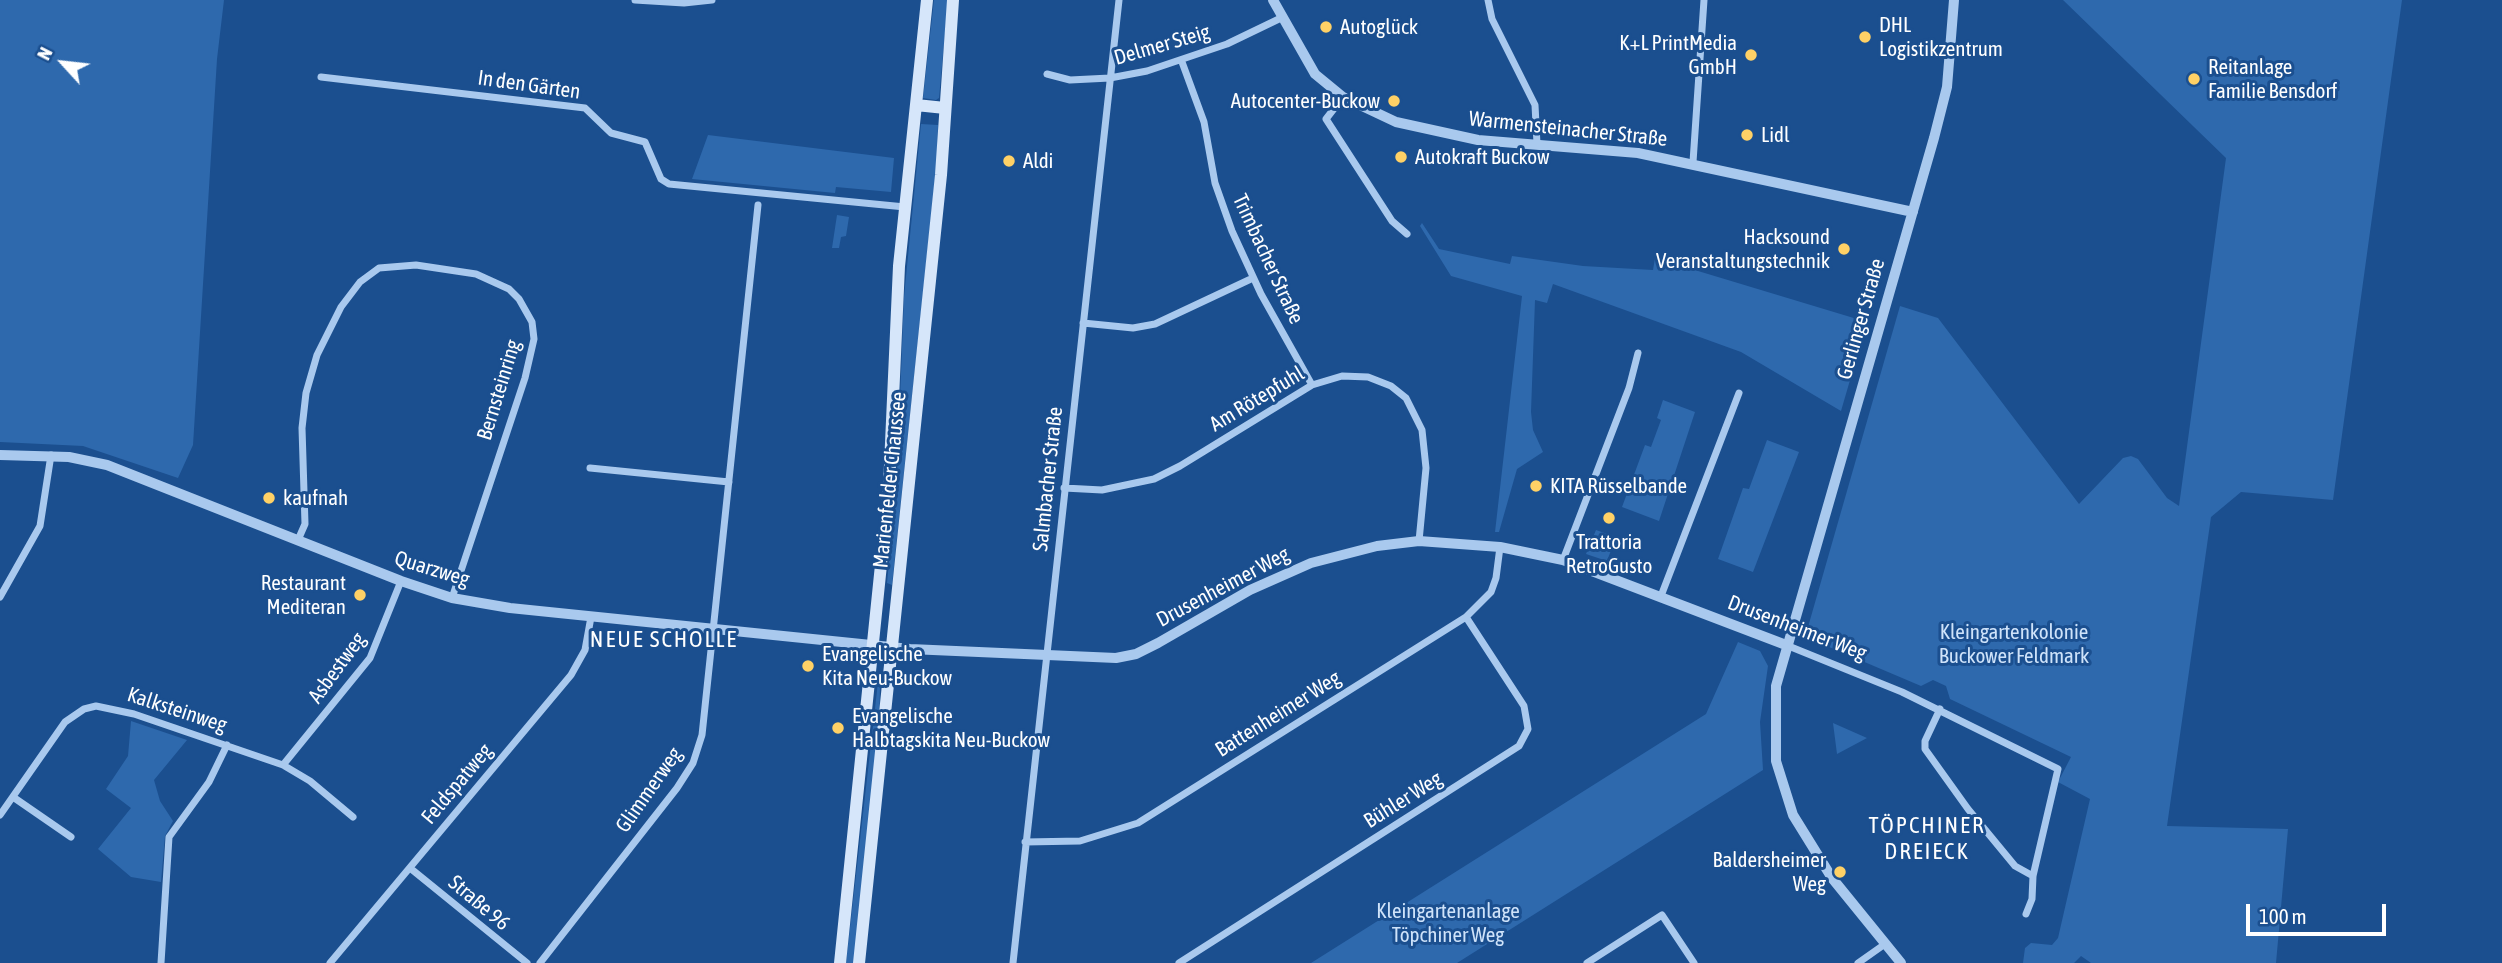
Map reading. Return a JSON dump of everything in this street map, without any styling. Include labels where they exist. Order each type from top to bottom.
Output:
[{"type":"main road","name":"Marienfelder Chaussee","points":[[840,963],[890,468],[896,316],[927,0]]},
{"type":"main road","name":"Marienfelder Chaussee","points":[[859,963],[945,108],[953,0]]},
{"type":"main road","points":[[916,105],[945,108]]},
{"type":"street","points":[[635,0],[684,3],[712,0]]},
{"type":"street","name":"Salmbacher Straße","points":[[1013,963],[1119,0]]},
{"type":"street","name":"Warmensteinacher Straße","points":[[1273,0],[1315,74],[1343,97],[1373,113],[1418,130],[1478,141],[1596,147],[1693,162],[1913,212]]},
{"type":"street","points":[[1489,0],[1492,19],[1535,105],[1537,144]]},
{"type":"street","points":[[1693,162],[1704,0]]},
{"type":"street","name":"Gerlinger Straße","points":[[1901,963],[1817,855],[1793,814],[1776,761],[1776,686],[1947,87],[1954,0]]},
{"type":"street","name":"Delmer Steig","points":[[1047,74],[1070,80],[1110,78],[1182,62],[1281,18]]},
{"type":"street","name":"Trimbacher Straße","points":[[1182,62],[1203,122],[1217,191],[1253,278],[1312,385]]},
{"type":"street","name":"In den Gärten","points":[[321,77],[585,108],[611,133],[645,142],[661,179],[669,184],[905,207]]},
{"type":"street","points":[[1343,97],[1326,119],[1392,220],[1407,234]]},
{"type":"street","name":"Glimmerweg","points":[[540,963],[677,788],[693,763],[702,735],[758,205]]},
{"type":"street","name":"Bernsteinring","points":[[298,540],[305,524],[302,428],[306,393],[317,355],[341,307],[359,282],[379,268],[416,265],[477,274],[509,289],[519,299],[532,322],[534,340],[525,378],[452,598]]},
{"type":"street","points":[[1083,323],[1133,328],[1155,324],[1253,278]]},
{"type":"street","points":[[1563,560],[1629,388],[1639,353]]},
{"type":"street","name":"Am Rötepfuhl","points":[[1064,488],[1102,490],[1154,479],[1180,466],[1312,385],[1351,375],[1368,377],[1391,386],[1410,403],[1422,430],[1426,458],[1419,541]]},
{"type":"street","points":[[1661,596],[1739,393]]},
{"type":"street","name":"Quarzweg","points":[[0,455],[51,455],[127,471],[401,581],[452,598],[510,608],[873,645]]},
{"type":"street","points":[[0,597],[40,526],[51,455]]},
{"type":"street","points":[[590,468],[729,482]]},
{"type":"street","name":"Drusenheimer Weg","points":[[873,645],[1095,660],[1136,654],[1250,590],[1311,563],[1377,546],[1419,541],[1500,547],[1563,560],[1839,664],[1940,709],[2059,769],[2033,876],[2032,899],[2026,914]]},
{"type":"street","name":"Battenheimer Weg","points":[[1025,842],[1080,841],[1138,823],[1466,617],[1491,592],[1496,578],[1500,547]]},
{"type":"street","name":"Asbestweg","points":[[283,765],[370,657],[401,581]]},
{"type":"street","name":"Feldspatweg","points":[[330,963],[571,675],[585,650],[591,617]]},
{"type":"street","name":"Bühler Weg","points":[[1179,963],[1519,746],[1528,729],[1524,706],[1466,617]]},
{"type":"street","name":"Kalksteinweg","points":[[0,815],[65,722],[83,709],[96,706],[116,708],[283,765],[310,781],[353,817]]},
{"type":"street","points":[[1940,709],[1925,741],[1925,749],[1991,838],[2015,866],[2033,876]]},
{"type":"street","points":[[161,963],[169,837],[212,778],[227,745]]},
{"type":"street","points":[[13,797],[71,837]]},
{"type":"street","name":"Straße 96","points":[[410,868],[527,963]]},
{"type":"street","points":[[1587,963],[1662,915],[1694,963]]},
{"type":"street","points":[[1858,963],[1885,944]]},
{"type":"green space","points":[[0,0],[224,0],[217,59],[193,445],[178,478],[83,446],[0,442]]},
{"type":"green space","points":[[934,0],[948,0],[939,98],[936,100],[923,98]]},
{"type":"green space","name":"Kleingartenkolonie Buckower Feldmark","points":[[2063,0],[2402,0],[2333,500],[2241,492],[2211,517],[2167,826],[2288,829],[2276,963],[2091,963],[2081,956],[2074,963],[2023,963],[2025,948],[2031,943],[2052,945],[2058,938],[2090,799],[2058,782],[2071,757],[1950,699],[1946,686],[1933,680],[1921,686],[1815,641],[1808,627],[1900,306],[1938,318],[2079,504],[2123,458],[2131,456],[2138,459],[2167,498],[2179,506],[2226,158]]},
{"type":"green space","points":[[921,124],[938,125],[937,161],[892,585],[887,583],[897,475],[904,297]]},
{"type":"green space","points":[[708,135],[894,158],[891,192],[836,187],[835,193],[692,179]]},
{"type":"green space","points":[[837,215],[849,217],[846,236],[841,237],[839,248],[832,248]]},
{"type":"green space","points":[[1422,223],[1439,249],[1510,264],[1512,256],[1583,266],[1653,270],[1655,258],[1867,322],[1841,411],[1741,352],[1553,284],[1547,303],[1535,300],[1531,412],[1533,430],[1543,452],[1517,469],[1499,532],[1495,532],[1522,296],[1451,276],[1420,226]]},
{"type":"green space","points":[[1663,400],[1695,412],[1659,521],[1622,507],[1645,445],[1651,447],[1661,420],[1657,418]]},
{"type":"green space","points":[[1767,440],[1799,452],[1753,572],[1718,559],[1743,488],[1749,489]]},
{"type":"green space","points":[[1596,530],[1616,537],[1607,561],[1586,554]]},
{"type":"green space","name":"Kleingartenanlage Töpchiner Weg","points":[[1738,642],[1760,651],[1768,666],[1760,722],[1763,770],[1457,963],[1311,963],[1706,714]]},
{"type":"green space","points":[[878,682],[879,739],[856,963],[846,963]]},
{"type":"green space","points":[[131,721],[187,740],[154,780],[160,801],[173,821],[165,836],[161,882],[131,877],[98,849],[131,808],[106,789],[128,756]]},
{"type":"green space","points":[[1833,723],[1867,738],[1837,754]]},
{"type":"place","name":"Autoglück","points":[[1326,27]]},
{"type":"place","name":"DHL Logistikzentrum","points":[[1865,37]]},
{"type":"place","name":"K+L PrintMedia GmbH","points":[[1751,55]]},
{"type":"place","name":"Reitanlage Familie Bensdorf","points":[[2194,79]]},
{"type":"place","name":"Autocenter-Buckow","points":[[1394,101]]},
{"type":"place","name":"Lidl","points":[[1747,135]]},
{"type":"place","name":"Autokraft Buckow","points":[[1401,157]]},
{"type":"place","name":"Aldi","points":[[1009,161]]},
{"type":"place","name":"Hacksound Veranstaltungstechnik","points":[[1844,249]]},
{"type":"place","name":"KITA Rüsselbande","points":[[1536,486]]},
{"type":"place","name":"kaufnah","points":[[269,498]]},
{"type":"place","name":"Trattoria RetroGusto","points":[[1609,518]]},
{"type":"place","name":"Restaurant Mediteran","points":[[360,595]]},
{"type":"place","name":"Evangelische Kita Neu-Buckow","points":[[808,666]]},
{"type":"place","name":"Evangelische Halbtagskita Neu-Buckow","points":[[838,728]]},
{"type":"place","name":"Baldersheimer Weg","points":[[1840,872]]},
{"type":"district","name":"NEUE SCHOLLE","points":[[664,640]]},
{"type":"district","name":"TÖPCHINER DREIECK","points":[[1927,839]]}]
